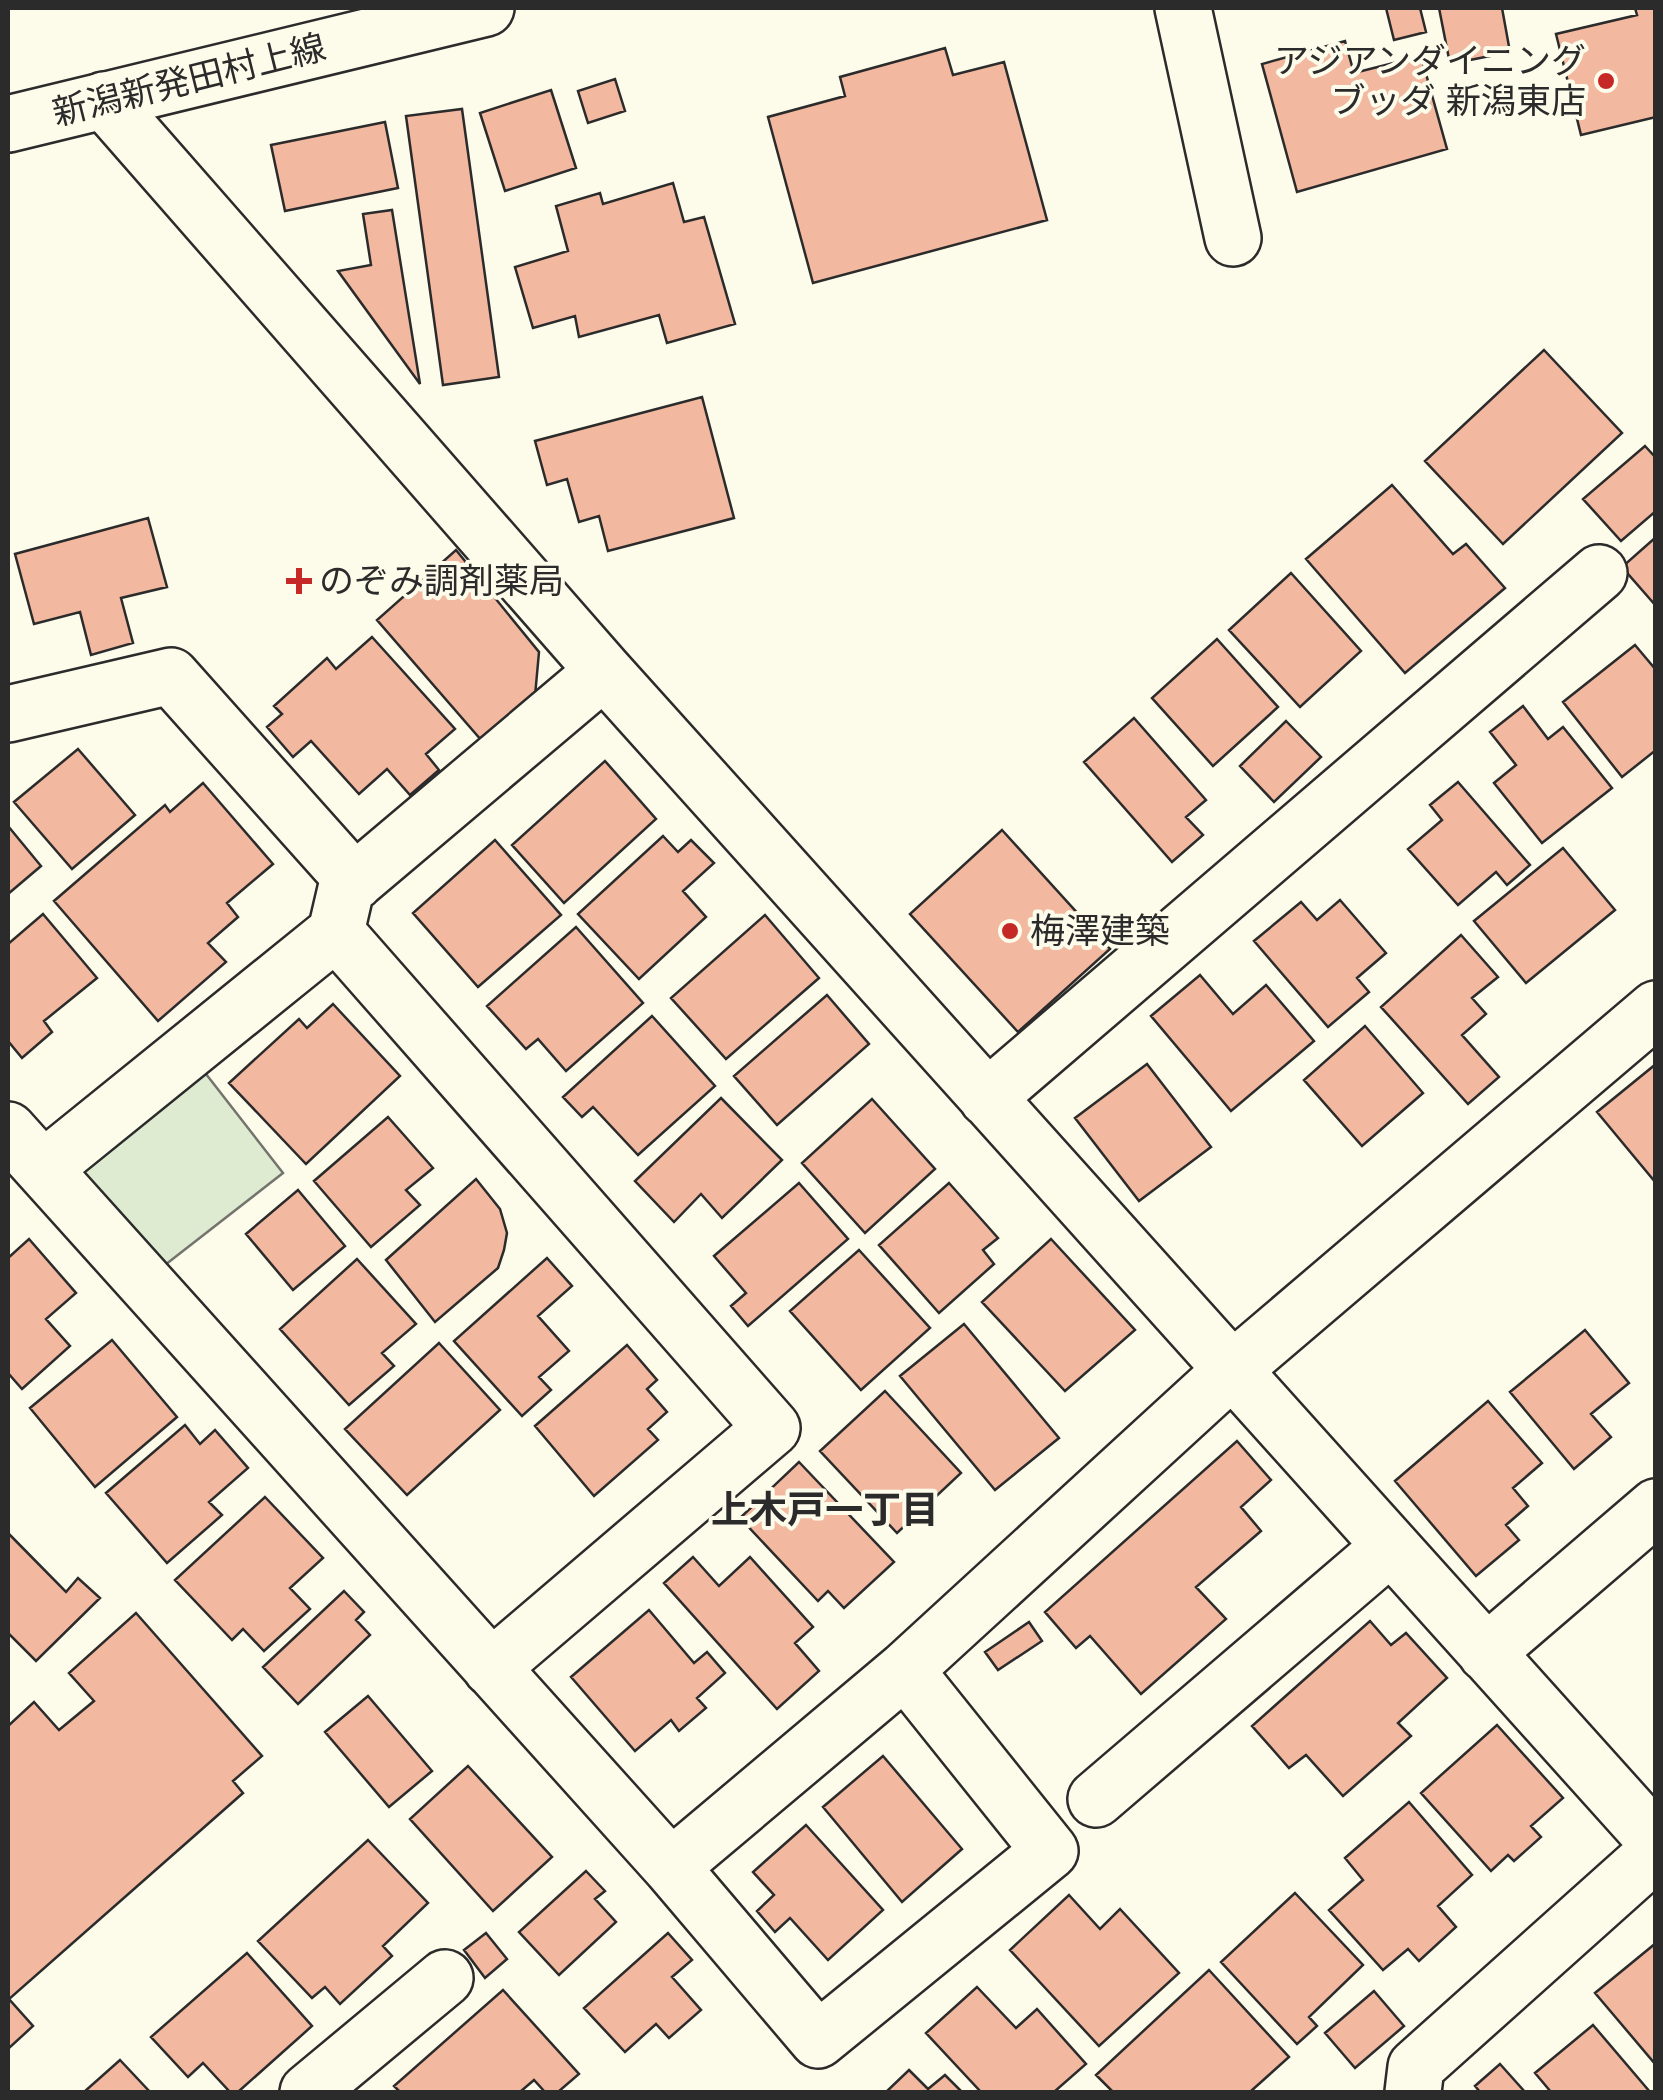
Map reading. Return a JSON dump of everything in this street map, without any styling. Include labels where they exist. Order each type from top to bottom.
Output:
[{"type":"street","name":"新潟新発田村上線","points":[[8,124],[104,100],[358,23],[486,8]]},
{"type":"street","points":[[1183,8],[1233,238]]},
{"type":"street","points":[[104,100],[604,671],[1656,1841]]},
{"type":"street","points":[[987,1098],[1599,573]]},
{"type":"street","points":[[43,1170],[336,932],[346,888],[604,671]]},
{"type":"street","points":[[8,714],[171,676],[355,882]]},
{"type":"street","points":[[336,932],[772,1428],[491,1668]]},
{"type":"street","points":[[671,1867],[905,1670],[1230,1370],[1656,1010]]},
{"type":"street","points":[[8,1130],[671,1867],[818,2040],[1050,1851],[905,1670]]},
{"type":"street","points":[[1486,1653],[1656,1507]]},
{"type":"street","points":[[1096,1798],[1390,1547]]},
{"type":"street","points":[[1413,2092],[1416,2067],[1656,1852]]},
{"type":"street","points":[[308,2092],[445,1978]]},
{"type":"green space","points":[[192,1056],[283,1173],[147,1279],[51,1170]]},
{"type":"building","points":[[1386,8],[1420,8],[1426,32],[1394,40]]},
{"type":"building","points":[[1439,8],[1502,8],[1510,52],[1450,64]]},
{"type":"building","points":[[1635,8],[1656,8],[1656,117],[1581,135],[1556,34],[1637,15]]},
{"type":"building","points":[[1345,41],[1354,73],[1421,56],[1447,149],[1297,192],[1262,64]]},
{"type":"building","points":[[945,48],[953,75],[1004,62],[1047,220],[813,283],[768,117],[845,96],[840,77]]},
{"type":"building","points":[[615,79],[625,111],[588,123],[578,91]]},
{"type":"building","points":[[551,90],[576,168],[505,191],[480,113]]},
{"type":"building","points":[[462,109],[499,377],[443,385],[406,116]]},
{"type":"building","points":[[385,122],[398,188],[285,211],[271,145]]},
{"type":"building","points":[[673,183],[684,222],[704,217],[735,324],[667,343],[659,315],[579,337],[575,316],[533,328],[515,267],[568,251],[556,206],[600,193],[603,204]]},
{"type":"building","points":[[392,210],[420,384],[338,271],[371,265],[363,214]]},
{"type":"building","points":[[1544,350],[1622,433],[1503,544],[1425,461]]},
{"type":"building","points":[[702,397],[734,518],[608,551],[599,516],[579,522],[567,479],[547,485],[535,441]]},
{"type":"building","points":[[1645,446],[1656,458],[1656,511],[1621,541],[1583,499]]},
{"type":"building","points":[[1392,485],[1453,554],[1466,544],[1505,588],[1405,673],[1306,559]]},
{"type":"building","points":[[148,518],[167,587],[121,598],[133,643],[91,655],[80,612],[34,624],[15,554]]},
{"type":"building","points":[[1656,537],[1656,606],[1622,567]]},
{"type":"building","points":[[456,550],[539,652],[535,696],[482,741],[377,620]]},
{"type":"building","points":[[1291,573],[1361,651],[1300,707],[1229,630]]},
{"type":"building","points":[[372,637],[455,729],[426,754],[439,770],[410,795],[387,769],[359,794],[311,741],[293,757],[267,727],[282,714],[274,706],[327,658],[336,669]]},
{"type":"building","points":[[1217,639],[1278,707],[1213,766],[1152,698]]},
{"type":"building","points":[[1635,645],[1656,670],[1656,750],[1622,777],[1563,702]]},
{"type":"building","points":[[1523,706],[1548,739],[1563,727],[1612,788],[1542,843],[1494,783],[1516,765],[1490,732]]},
{"type":"building","points":[[1134,718],[1206,800],[1186,817],[1203,835],[1172,862],[1084,762]]},
{"type":"building","points":[[1286,721],[1321,757],[1274,802],[1240,766]]},
{"type":"building","points":[[78,749],[135,815],[72,869],[14,802]]},
{"type":"building","points":[[605,761],[656,819],[564,903],[512,845]]},
{"type":"building","points":[[1458,782],[1530,865],[1507,885],[1496,872],[1458,905],[1408,849],[1442,820],[1430,805]]},
{"type":"building","points":[[203,783],[273,864],[227,903],[238,917],[208,943],[226,962],[158,1021],[54,901],[165,805],[170,812]]},
{"type":"building","points":[[8,826],[41,866],[8,894]]},
{"type":"building","name":"梅澤建築","points":[[1002,830],[1110,949],[1018,1032],[910,914]]},
{"type":"building","points":[[663,836],[678,852],[691,840],[714,863],[683,891],[706,917],[639,979],[578,914]]},
{"type":"building","points":[[495,840],[561,915],[478,987],[413,913]]},
{"type":"building","points":[[1563,848],[1615,910],[1526,983],[1474,921]]},
{"type":"building","points":[[1340,900],[1386,953],[1357,978],[1369,992],[1328,1027],[1254,941],[1301,902],[1317,920]]},
{"type":"building","points":[[43,914],[97,978],[44,1021],[52,1032],[22,1058],[8,1041],[8,944]]},
{"type":"building","points":[[765,915],[819,978],[726,1059],[671,998]]},
{"type":"building","points":[[576,927],[643,1003],[566,1071],[538,1039],[526,1049],[487,1006]]},
{"type":"building","points":[[1461,935],[1498,977],[1472,998],[1486,1014],[1462,1035],[1499,1077],[1468,1104],[1381,1007]]},
{"type":"building","points":[[1200,975],[1233,1014],[1266,985],[1314,1041],[1231,1111],[1151,1016]]},
{"type":"building","points":[[827,995],[869,1044],[777,1125],[734,1076]]},
{"type":"building","points":[[333,1004],[400,1076],[306,1164],[229,1083],[299,1019],[307,1028]]},
{"type":"building","points":[[652,1016],[715,1086],[638,1155],[593,1107],[582,1117],[563,1097]]},
{"type":"building","points":[[1365,1026],[1423,1093],[1362,1146],[1304,1080]]},
{"type":"building","points":[[1147,1064],[1211,1147],[1139,1201],[1075,1118]]},
{"type":"building","points":[[1656,1064],[1656,1183],[1597,1112]]},
{"type":"building","points":[[721,1098],[782,1160],[722,1218],[701,1194],[674,1222],[635,1181]]},
{"type":"building","points":[[872,1099],[935,1169],[865,1233],[802,1163]]},
{"type":"building","points":[[388,1117],[433,1168],[406,1190],[420,1205],[371,1247],[314,1181]]},
{"type":"building","points":[[476,1179],[500,1209],[507,1233],[504,1250],[498,1268],[435,1322],[386,1260]]},
{"type":"building","points":[[799,1183],[848,1239],[748,1326],[731,1306],[746,1293],[714,1256]]},
{"type":"building","points":[[949,1183],[998,1238],[983,1250],[994,1264],[939,1313],[879,1245]]},
{"type":"building","points":[[298,1190],[345,1246],[293,1290],[246,1234]]},
{"type":"building","points":[[29,1239],[76,1293],[46,1319],[70,1346],[22,1389],[8,1373],[8,1258]]},
{"type":"building","points":[[1051,1239],[1135,1330],[1065,1391],[982,1302]]},
{"type":"building","points":[[859,1250],[930,1328],[861,1390],[790,1311]]},
{"type":"building","points":[[547,1258],[572,1286],[538,1316],[569,1351],[539,1377],[551,1390],[522,1416],[454,1341]]},
{"type":"building","points":[[357,1259],[416,1324],[382,1353],[394,1366],[349,1405],[280,1329]]},
{"type":"building","points":[[964,1324],[1059,1438],[995,1490],[900,1376]]},
{"type":"building","points":[[1585,1330],[1629,1383],[1591,1414],[1611,1437],[1574,1469],[1510,1392]]},
{"type":"building","points":[[112,1340],[177,1417],[95,1487],[30,1408]]},
{"type":"building","points":[[439,1343],[500,1410],[407,1495],[345,1429]]},
{"type":"building","points":[[627,1345],[657,1380],[647,1389],[667,1412],[648,1429],[658,1440],[594,1496],[535,1426]]},
{"type":"building","points":[[885,1391],[961,1473],[897,1533],[820,1451]]},
{"type":"building","points":[[1488,1401],[1542,1463],[1513,1488],[1528,1506],[1506,1525],[1519,1540],[1476,1576],[1395,1481]]},
{"type":"building","points":[[185,1425],[200,1444],[215,1430],[248,1468],[209,1502],[222,1515],[167,1563],[106,1493]]},
{"type":"building","points":[[1237,1441],[1271,1480],[1241,1507],[1261,1531],[1196,1587],[1226,1619],[1141,1694],[1090,1636],[1076,1648],[1045,1612]]},
{"type":"building","points":[[799,1462],[894,1562],[844,1608],[828,1591],[818,1601],[740,1518]]},
{"type":"building","points":[[265,1497],[323,1558],[290,1588],[310,1609],[264,1651],[243,1629],[232,1640],[175,1580]]},
{"type":"building","points":[[8,1533],[66,1592],[78,1578],[100,1598],[36,1661],[8,1633]]},
{"type":"building","points":[[693,1557],[719,1586],[750,1557],[813,1627],[795,1643],[819,1671],[777,1709],[664,1583]]},
{"type":"building","points":[[344,1591],[364,1612],[356,1620],[370,1635],[298,1704],[263,1667]]},
{"type":"building","points":[[649,1610],[694,1663],[707,1652],[725,1673],[697,1698],[706,1708],[679,1731],[671,1720],[635,1751],[571,1677]]},
{"type":"building","points":[[136,1613],[262,1756],[233,1781],[243,1793],[9,1999],[33,2026],[8,2049],[8,1726],[34,1702],[59,1730],[94,1701],[69,1673]]},
{"type":"building","points":[[1370,1621],[1391,1645],[1406,1633],[1447,1678],[1398,1723],[1411,1736],[1343,1796],[1306,1755],[1289,1768],[1252,1726]]},
{"type":"building","points":[[1029,1622],[1042,1641],[998,1670],[985,1652]]},
{"type":"building","points":[[368,1696],[432,1771],[389,1807],[325,1732]]},
{"type":"building","points":[[1497,1725],[1563,1798],[1531,1826],[1541,1837],[1514,1861],[1508,1855],[1491,1871],[1421,1793]]},
{"type":"building","points":[[883,1756],[962,1849],[902,1902],[823,1807]]},
{"type":"building","points":[[468,1766],[552,1857],[493,1911],[410,1819]]},
{"type":"building","points":[[1409,1802],[1472,1875],[1438,1906],[1456,1927],[1419,1961],[1408,1949],[1383,1970],[1329,1910],[1363,1880],[1345,1858]]},
{"type":"building","points":[[806,1825],[883,1910],[828,1960],[790,1918],[775,1932],[757,1911],[774,1895],[753,1872]]},
{"type":"building","points":[[368,1840],[428,1903],[383,1946],[392,1956],[340,2004],[325,1987],[312,1998],[258,1941]]},
{"type":"building","points":[[586,1871],[605,1891],[595,1899],[616,1922],[559,1975],[519,1932]]},
{"type":"building","points":[[1295,1893],[1363,1965],[1309,2017],[1317,2026],[1297,2044],[1221,1962]]},
{"type":"building","points":[[1069,1895],[1100,1929],[1120,1909],[1179,1973],[1099,2046],[1010,1950]]},
{"type":"building","points":[[486,1933],[507,1959],[485,1978],[464,1950]]},
{"type":"building","points":[[668,1933],[692,1960],[672,1977],[701,2010],[669,2038],[656,2024],[625,2052],[584,2008]]},
{"type":"building","points":[[1656,1943],[1656,2065],[1595,1993]]},
{"type":"building","points":[[247,1953],[312,2026],[238,2092],[230,2092],[203,2063],[188,2077],[151,2037]]},
{"type":"building","points":[[1209,1970],[1289,2057],[1250,2092],[1113,2092],[1096,2075]]},
{"type":"building","points":[[977,1987],[1016,2028],[1037,2009],[1086,2064],[1054,2092],[981,2092],[926,2033]]},
{"type":"building","points":[[503,1990],[579,2074],[558,2092],[545,2092],[534,2080],[520,2092],[400,2092],[394,2086]]},
{"type":"building","points":[[1374,1991],[1404,2026],[1355,2068],[1325,2033]]},
{"type":"building","points":[[1593,2025],[1650,2092],[1551,2092],[1535,2073]]},
{"type":"building","points":[[120,2060],[150,2092],[84,2092]]},
{"type":"building","points":[[1500,2064],[1525,2092],[1480,2092],[1475,2086]]},
{"type":"building","points":[[909,2070],[928,2089],[945,2075],[962,2092],[886,2092]]},
{"type":"place","name":"アジアンダイニング ブッダ 新潟東店","points":[[1606,81]]},
{"type":"place","name":"のぞみ調剤薬局","points":[[299,581]]},
{"type":"place","name":"梅澤建築","points":[[1010,931]]},
{"type":"district","name":"上木戸一丁目","points":[[825,1509]]}]
